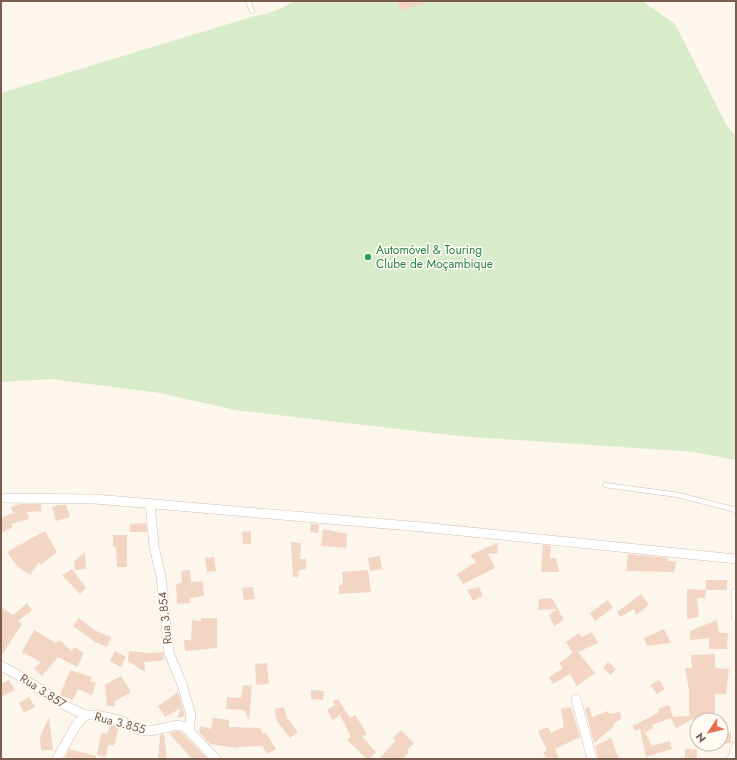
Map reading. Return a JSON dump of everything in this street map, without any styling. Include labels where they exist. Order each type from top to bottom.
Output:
[{"type":"street","points":[[1,498],[95,499],[150,503],[422,527],[736,559]]},
{"type":"street","name":"Rua 3.854","points":[[150,503],[154,546],[161,577],[169,653],[182,684],[190,715],[190,730]]},
{"type":"street","points":[[736,593],[736,617]]},
{"type":"street","name":"Rua 3.857","points":[[1,666],[18,675],[66,706],[85,715]]},
{"type":"street","points":[[576,699],[592,759]]},
{"type":"street","name":"Rua 3.855","points":[[57,759],[75,727],[85,715],[96,715],[119,720],[139,730],[150,731],[178,725],[190,730]]},
{"type":"street","points":[[190,730],[193,737],[216,759]]},
{"type":"street","points":[[732,759],[736,747]]},
{"type":"lane","points":[[248,1],[252,10]]},
{"type":"lane","points":[[605,485],[678,495],[736,510]]},
{"type":"green space","name":"Automóvel & Touring Clube de Moçambique","points":[[297,1],[642,1],[675,24],[727,126],[736,136],[736,460],[694,452],[459,436],[235,410],[160,393],[51,379],[1,382],[1,93],[248,18],[269,13]]},
{"type":"building","points":[[397,1],[424,1],[424,4],[400,10]]},
{"type":"building","points":[[20,504],[41,504],[41,511],[27,512],[29,519],[11,524],[13,527],[1,533],[1,518],[13,513],[11,507]]},
{"type":"building","points":[[66,505],[70,517],[56,521],[52,507]]},
{"type":"building","points":[[146,523],[147,532],[130,532],[130,524]]},
{"type":"building","points":[[311,524],[319,524],[318,533],[310,532]]},
{"type":"building","points":[[323,529],[347,534],[346,548],[321,546]]},
{"type":"building","points":[[45,531],[57,552],[41,565],[39,562],[30,575],[17,566],[7,552]]},
{"type":"building","points":[[251,531],[251,544],[243,544],[242,532]]},
{"type":"building","points":[[113,535],[127,535],[127,567],[117,567],[116,547],[113,547]]},
{"type":"building","points":[[291,542],[301,543],[300,559],[306,559],[306,569],[299,570],[298,577],[293,577]]},
{"type":"building","points":[[497,543],[498,553],[488,554],[495,568],[463,584],[457,574],[476,562],[470,555]]},
{"type":"building","points":[[543,545],[551,546],[550,558],[556,558],[559,572],[541,572]]},
{"type":"building","points":[[85,552],[86,569],[75,570],[74,561]]},
{"type":"building","points":[[628,554],[668,558],[667,561],[676,562],[674,572],[626,571]]},
{"type":"building","points":[[380,556],[382,569],[370,571],[368,558]]},
{"type":"building","points":[[214,557],[216,571],[207,572],[205,558]]},
{"type":"building","points":[[72,569],[86,588],[80,594],[62,575]]},
{"type":"building","points":[[190,570],[191,582],[203,581],[204,596],[190,598],[190,603],[177,604],[176,584],[182,582],[181,571]]},
{"type":"building","points":[[368,570],[371,592],[339,594],[339,585],[342,585],[343,580],[342,572]]},
{"type":"building","points":[[706,580],[727,580],[727,590],[706,590]]},
{"type":"building","points":[[253,587],[255,599],[244,600],[242,588]]},
{"type":"building","points":[[479,587],[483,596],[473,601],[467,590]]},
{"type":"building","points":[[687,589],[706,590],[705,598],[697,598],[699,617],[687,619]]},
{"type":"building","points":[[641,594],[649,605],[636,615],[634,609],[620,617],[617,612]]},
{"type":"building","points":[[552,598],[564,620],[554,626],[549,615],[557,609],[538,610],[539,599]]},
{"type":"building","points":[[608,600],[613,608],[595,621],[590,613]]},
{"type":"building","points":[[27,603],[32,610],[18,621],[22,624],[1,656],[1,607],[13,615]]},
{"type":"building","points":[[79,618],[94,630],[111,637],[107,647],[95,642],[73,626]]},
{"type":"building","points":[[201,618],[217,618],[217,648],[185,651],[184,640],[191,640],[192,620],[201,621]]},
{"type":"building","points":[[717,620],[719,633],[728,633],[727,649],[709,649],[709,638],[690,640],[690,631]]},
{"type":"building","points":[[664,629],[671,643],[647,646],[644,638]]},
{"type":"building","points":[[34,630],[56,643],[59,640],[72,651],[74,647],[84,653],[77,667],[58,657],[42,676],[34,669],[41,662],[22,652]]},
{"type":"building","points":[[592,632],[598,643],[578,652],[595,673],[577,686],[570,674],[553,684],[549,677],[563,668],[559,663],[573,653],[566,642],[579,633],[582,637]]},
{"type":"building","points":[[115,651],[126,657],[121,667],[110,661]]},
{"type":"building","points":[[129,651],[149,653],[163,652],[164,660],[144,662],[145,672],[128,661]]},
{"type":"building","points":[[715,654],[715,668],[729,669],[726,694],[715,694],[715,712],[689,712],[689,691],[685,668],[692,668],[691,655]]},
{"type":"building","points":[[608,662],[616,669],[611,675],[603,668]]},
{"type":"building","points":[[267,663],[269,684],[256,685],[255,664]]},
{"type":"building","points":[[70,670],[92,677],[90,681],[96,683],[92,695],[78,689],[73,700],[60,695]]},
{"type":"building","points":[[121,676],[131,692],[115,701],[115,706],[107,706],[105,685]]},
{"type":"building","points":[[9,680],[15,690],[1,697],[1,684]]},
{"type":"building","points":[[659,680],[665,689],[657,694],[650,685]]},
{"type":"building","points":[[243,685],[252,686],[249,720],[244,710],[226,709],[227,697],[241,698]]},
{"type":"building","points":[[311,690],[324,691],[323,700],[311,699]]},
{"type":"building","points":[[178,692],[185,716],[177,718],[181,708],[165,717],[158,706]]},
{"type":"building","points":[[29,697],[35,707],[24,713],[19,703]]},
{"type":"building","points":[[338,699],[350,718],[355,715],[367,734],[362,737],[376,752],[369,759],[367,759],[347,740],[351,737],[340,715],[333,720],[327,710],[335,705],[333,701]]},
{"type":"building","points":[[669,705],[673,717],[689,716],[689,721],[676,728],[671,718],[652,725],[653,728],[646,732],[643,728],[652,746],[670,741],[672,749],[646,757],[640,729],[635,731],[633,726],[659,712],[658,709]]},
{"type":"building","points":[[284,707],[287,718],[298,732],[290,738],[277,721],[274,709]]},
{"type":"building","points":[[571,707],[580,737],[555,749],[559,759],[546,759],[543,752],[547,751],[538,731],[548,727],[551,733],[564,727],[561,709]]},
{"type":"building","points":[[589,707],[592,717],[608,711],[609,714],[620,712],[621,719],[613,724],[614,726],[594,743],[585,708]]},
{"type":"building","points":[[49,717],[53,750],[41,750],[40,736]]},
{"type":"building","points":[[213,718],[229,720],[229,727],[260,728],[263,734],[266,733],[276,749],[268,754],[262,746],[237,748],[210,744],[199,732],[200,726],[211,729]]},
{"type":"building","points":[[111,724],[119,727],[114,746],[108,745],[106,757],[97,755],[101,733],[107,734]]},
{"type":"building","points":[[401,730],[414,743],[407,750],[409,752],[402,759],[379,759],[396,740],[393,738]]},
{"type":"building","points":[[178,731],[182,733],[208,759],[192,759],[169,733]]},
{"type":"building","points":[[729,733],[731,733],[731,743],[729,743]]},
{"type":"building","points":[[164,734],[167,759],[158,759],[160,735]]},
{"type":"building","points":[[611,738],[619,759],[598,759],[595,746]]},
{"type":"building","points":[[69,749],[96,756],[96,759],[64,759]]},
{"type":"building","points":[[685,749],[689,749],[689,752],[697,752],[697,759],[685,759]]},
{"type":"place","name":"Automóvel & Touring Clube de Moçambique","points":[[368,257]]}]
